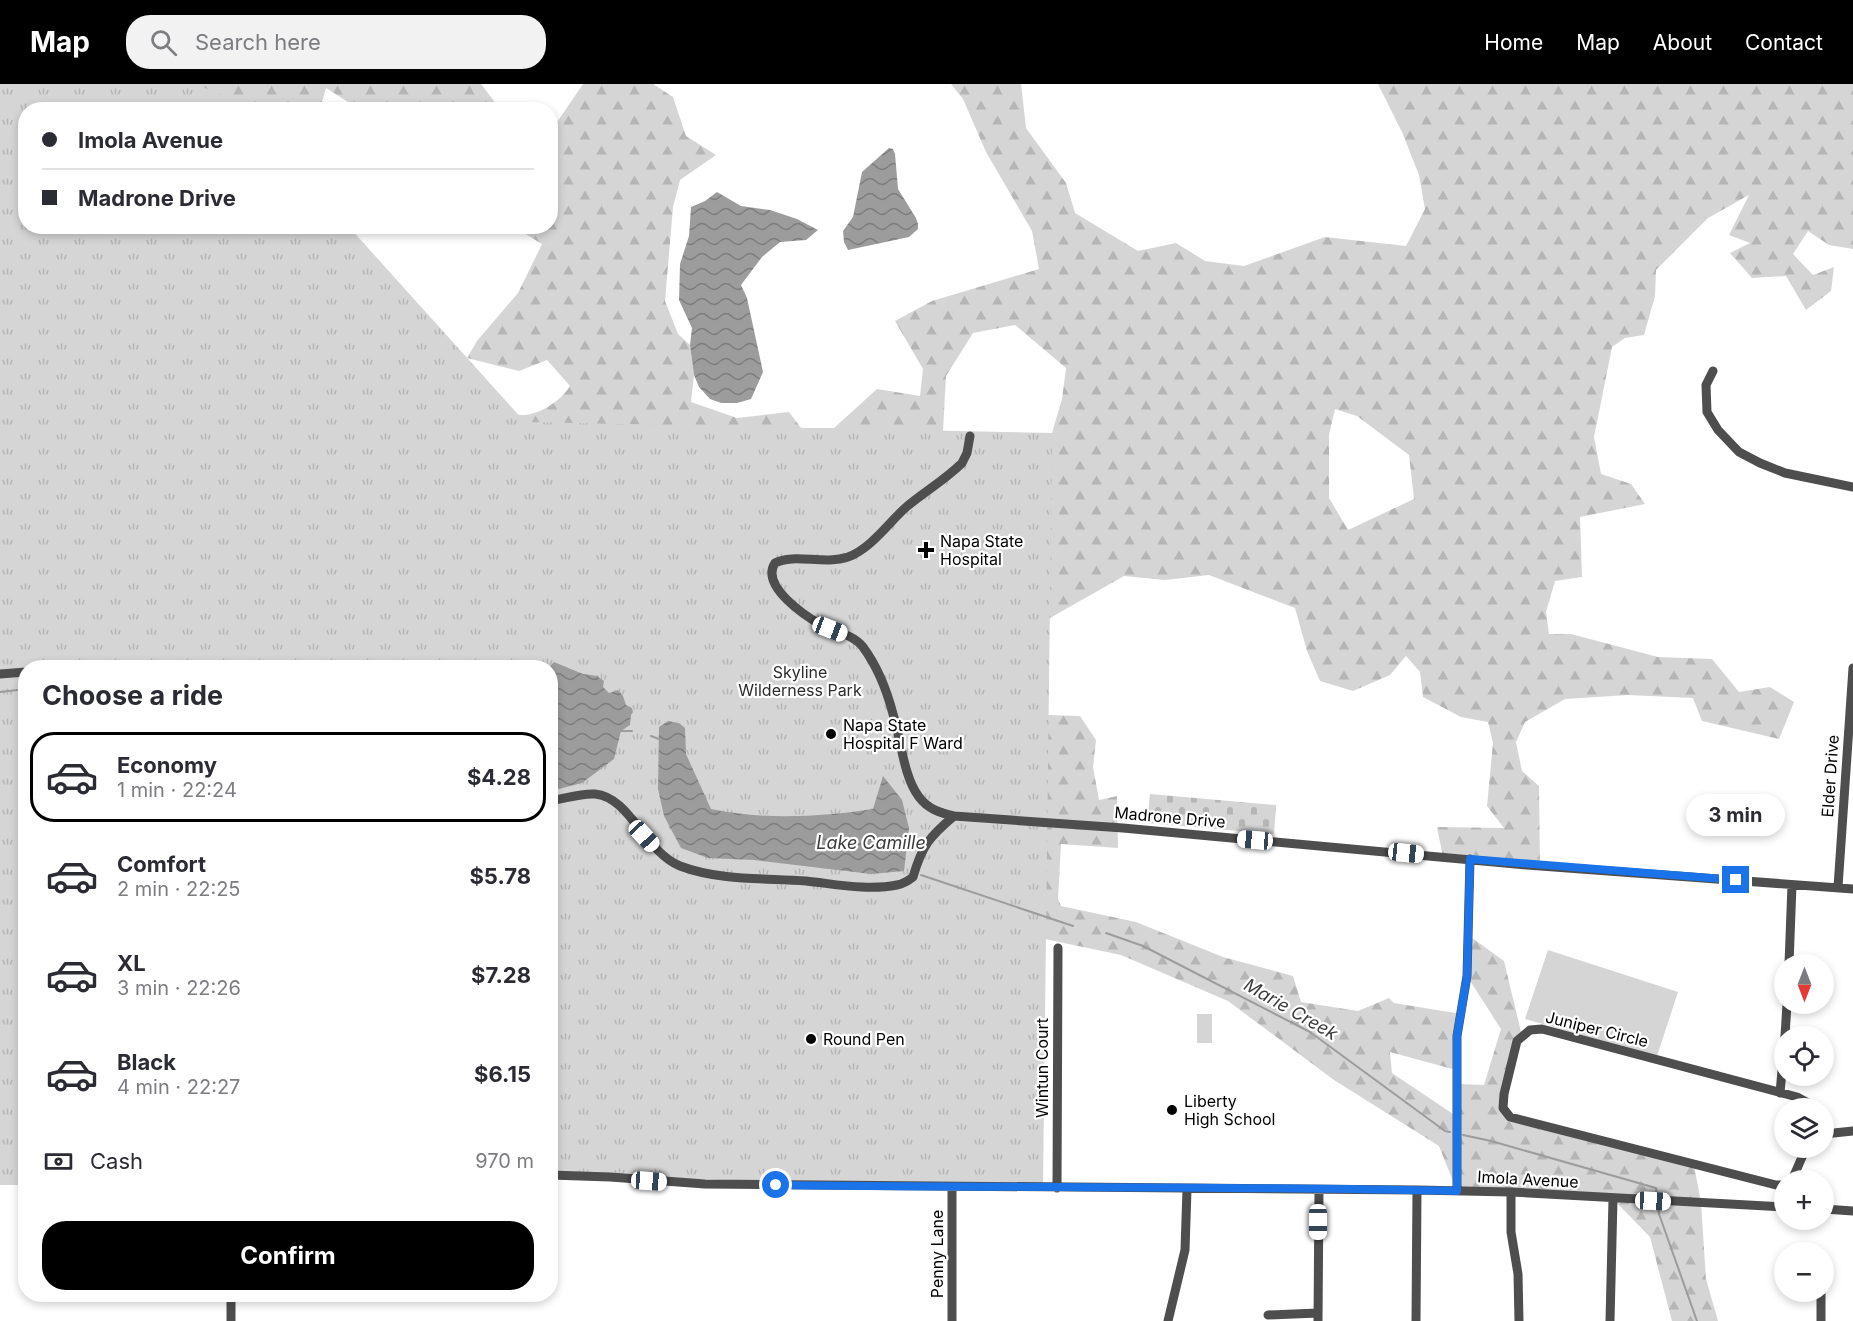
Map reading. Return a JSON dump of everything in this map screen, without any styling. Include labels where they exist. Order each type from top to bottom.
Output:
[{"type":"street","points":[[1713,371],[1706,385],[1707,412],[1718,430],[1739,452],[1785,473],[1853,487]]},
{"type":"street","name":"Madrone Drive","points":[[970,435],[967,453],[962,464],[904,509],[858,552],[847,557],[828,560],[784,559],[776,563],[771,572],[773,583],[800,610],[821,625],[846,635],[863,646],[876,668],[894,714],[905,762],[917,795],[931,809],[954,816],[1853,889]]},
{"type":"street","name":"Elder Drive","points":[[1838,887],[1853,669]]},
{"type":"street","points":[[0,674],[18,673]]},
{"type":"street","points":[[558,800],[593,794],[605,795],[617,801],[644,836],[666,859],[679,866],[710,875],[871,887],[898,885],[913,877],[921,853],[930,838],[954,816]]},
{"type":"street","points":[[1457,1191],[1457,1036],[1467,976],[1470,859]]},
{"type":"street","points":[[1789,954],[1792,885]]},
{"type":"street","name":"Wintun Court","points":[[1057,1188],[1058,948]]},
{"type":"street","name":"Juniper Circle","points":[[1774,1184],[1510,1117],[1503,1108],[1504,1094],[1518,1041],[1530,1030],[1542,1029],[1799,1098]]},
{"type":"street","points":[[1780,1093],[1781,1086]]},
{"type":"street","points":[[1834,1133],[1853,1131]]},
{"type":"street","name":"Imola Avenue","points":[[558,1175],[705,1184],[1511,1192],[1774,1207]]},
{"type":"street","name":"Penny Lane","points":[[952,1187],[952,1321]]},
{"type":"street","points":[[1168,1321],[1185,1250],[1187,1189]]},
{"type":"street","points":[[1268,1315],[1318,1317],[1318,1190]]},
{"type":"street","points":[[1416,1321],[1417,1190]]},
{"type":"street","points":[[1511,1192],[1511,1232],[1518,1274],[1519,1321]]},
{"type":"street","points":[[1610,1321],[1613,1198]]},
{"type":"street","points":[[1834,1210],[1853,1211]]},
{"type":"street","points":[[231,1302],[231,1321]]},
{"type":"street","points":[[1821,1302],[1821,1321]]},
{"type":"green space","points":[[0,84],[481,84],[495,102],[348,102],[326,88],[322,102],[18,102]]},
{"type":"green space","name":"Skyline Wilderness Park","points":[[0,84],[194,84],[238,102],[18,102],[18,234],[355,234],[525,422],[1052,433],[1043,1187],[952,1187],[558,1175],[558,660],[18,660],[18,1185],[0,1185]]},
{"type":"green space","points":[[583,84],[653,84],[673,97],[686,136],[716,155],[680,180],[673,207],[665,301],[678,334],[690,345],[694,375],[691,402],[737,418],[789,412],[801,428],[834,428],[877,389],[920,396],[923,369],[895,321],[932,301],[1039,269],[1032,231],[986,152],[963,99],[951,84],[1021,84],[1026,128],[1066,183],[1075,213],[1138,251],[1176,243],[1205,261],[1244,266],[1325,237],[1406,246],[1425,209],[1419,175],[1402,132],[1378,84],[1853,84],[1853,249],[1829,245],[1808,231],[1793,254],[1813,275],[1834,267],[1831,291],[1806,310],[1786,276],[1752,278],[1730,253],[1750,243],[1729,235],[1749,195],[1708,218],[1656,270],[1655,296],[1644,335],[1625,338],[1612,347],[1594,437],[1601,474],[1631,484],[1645,504],[1580,517],[1582,577],[1555,581],[1546,612],[1549,634],[1571,634],[1658,657],[1712,659],[1739,692],[1770,687],[1794,702],[1779,739],[1702,721],[1693,698],[1628,695],[1565,699],[1525,722],[1516,742],[1522,771],[1539,786],[1540,866],[1443,857],[1437,827],[1504,828],[1487,806],[1493,743],[1488,722],[1461,717],[1423,697],[1420,672],[1406,656],[1390,675],[1353,691],[1320,681],[1307,651],[1295,608],[1209,575],[1165,580],[1124,576],[1050,618],[1027,628],[1024,706],[1048,715],[1080,716],[1096,740],[1093,767],[1099,800],[1117,796],[1118,848],[1061,844],[1058,899],[1061,906],[1136,922],[1223,957],[1293,976],[1301,1002],[1358,1011],[1389,998],[1394,1003],[1461,1014],[1456,1070],[1390,1052],[1392,1073],[1456,1116],[1456,1084],[1484,1085],[1501,1029],[1467,976],[1468,935],[1504,961],[1522,1036],[1504,1094],[1510,1117],[1694,1165],[1701,1203],[1706,1279],[1718,1321],[1672,1321],[1650,1237],[1613,1199],[1457,1191],[1439,1146],[1334,1080],[1228,1001],[1121,955],[1045,939],[1018,966],[558,665],[558,660],[26,660],[45,234],[65,234],[519,415],[528,415],[542,410],[561,397],[570,386],[547,360],[519,371],[467,358],[477,341],[518,293],[542,244],[526,234],[558,234],[558,121]],"holes":[[[1015,325],[1066,368],[1062,399],[1052,433],[1026,437],[929,483],[943,431],[946,376],[973,333]],[[1335,409],[1357,416],[1409,455],[1414,499],[1348,530],[1329,498],[1329,435]]]},
{"type":"green space","points":[[1150,794],[1276,805],[1274,834],[1147,823]]},
{"type":"green space","points":[[1548,950],[1678,992],[1657,1056],[1525,1019]]},
{"type":"green space","points":[[1197,1014],[1212,1014],[1212,1043],[1197,1043]]},
{"type":"water","points":[[889,148],[893,149],[895,154],[898,189],[916,218],[918,229],[909,237],[848,250],[844,242],[843,231],[853,217],[862,172]]},
{"type":"water","points":[[717,192],[741,206],[770,210],[797,219],[818,230],[806,240],[780,242],[762,257],[741,285],[747,298],[763,372],[751,399],[737,403],[721,403],[710,399],[699,387],[694,375],[690,345],[692,328],[679,300],[680,264],[689,236],[691,207]]},
{"type":"water","points":[[558,664],[583,674],[597,676],[604,681],[603,687],[609,693],[618,690],[626,705],[632,708],[633,712],[630,725],[621,731],[614,759],[582,783],[558,789]]},
{"type":"water","name":"Lake Camille","points":[[668,721],[679,723],[685,728],[686,754],[711,809],[751,815],[792,816],[873,809],[883,776],[902,800],[909,828],[904,871],[871,874],[754,860],[708,858],[681,848],[664,816],[658,789],[659,727]]},
{"type":"waterway","name":"Marie Creek","points":[[0,692],[18,690]]},
{"type":"waterway","name":"Marie Creek","points":[[619,731],[632,731]]},
{"type":"waterway","name":"Marie Creek","points":[[651,736],[659,739]]},
{"type":"waterway","name":"Marie Creek","points":[[921,875],[1073,926]]},
{"type":"waterway","name":"Marie Creek","points":[[1106,933],[1143,946],[1310,1032],[1445,1131],[1450,1132]]},
{"type":"waterway","name":"Marie Creek","points":[[1463,1135],[1656,1188],[1657,1198]]},
{"type":"waterway","name":"Marie Creek","points":[[1658,1203],[1659,1214],[1697,1321]]},
{"type":"place","name":"Napa State Hospital","points":[[926,550]]},
{"type":"place","name":"Napa State Hospital F Ward","points":[[831,734]]},
{"type":"place","name":"Round Pen","points":[[811,1039]]},
{"type":"place","name":"Liberty High School","points":[[1172,1110]]},
{"type":"route","points":[[776,1185],[1457,1191],[1457,1036],[1467,976],[1470,859],[1736,880]]}]
